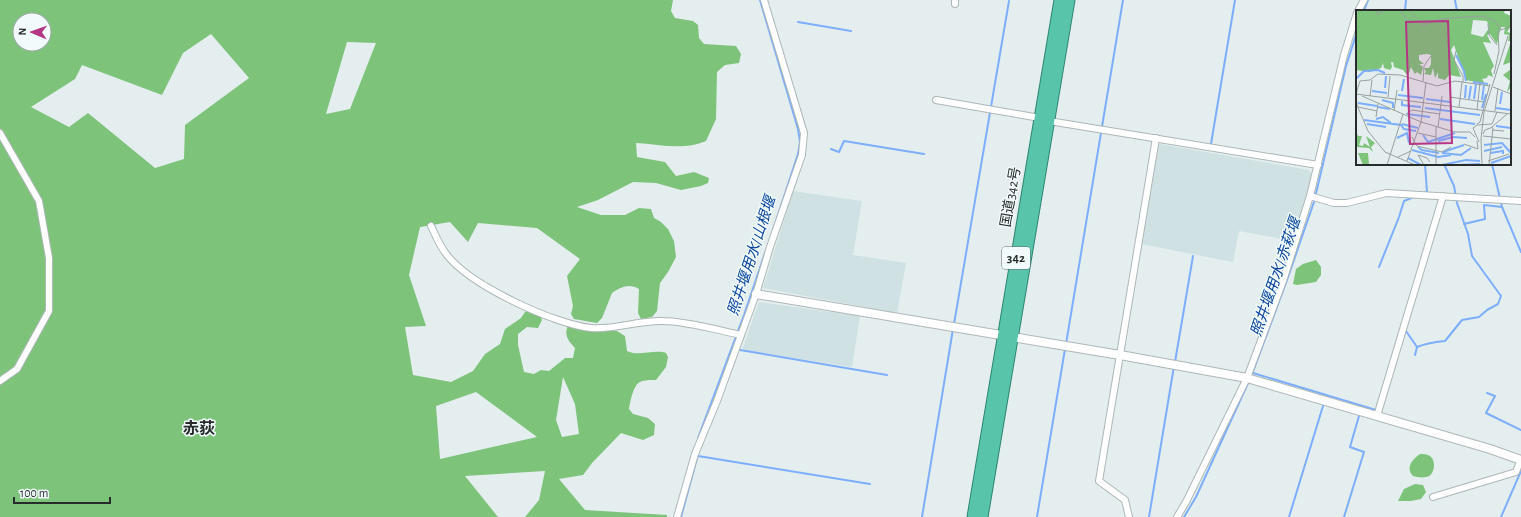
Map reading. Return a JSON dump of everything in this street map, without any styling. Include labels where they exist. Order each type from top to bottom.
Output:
[{"type":"highway","name":"国道342号","points":[[1045,119],[1060,0]]},
{"type":"highway","name":"国道342号","points":[[973,517],[1008,336],[1045,119],[1069,0]]},
{"type":"highway","name":"国道342号","points":[[982,517],[1008,336]]},
{"type":"street","points":[[677,517],[695,454],[717,401],[740,334],[756,294],[770,247],[802,155],[804,133],[764,0]]},
{"type":"street","points":[[1359,10],[1364,0]]},
{"type":"street","points":[[1177,517],[1189,496],[1247,378],[1283,281],[1310,196],[1344,55],[1356,18]]},
{"type":"street","points":[[936,100],[1318,165]]},
{"type":"street","points":[[0,133],[38,202],[48,258],[49,311],[17,369],[0,381]]},
{"type":"street","points":[[1129,517],[1124,500],[1099,481],[1156,138]]},
{"type":"street","points":[[1310,196],[1334,202],[1347,203],[1386,193],[1521,202]]},
{"type":"street","points":[[1377,416],[1443,196]]},
{"type":"street","points":[[431,226],[439,244],[458,268],[479,282],[520,305],[549,317],[589,328],[604,328],[664,320],[740,334]]},
{"type":"street","points":[[756,294],[1120,354],[1247,378],[1490,449],[1521,460],[1516,472],[1433,497]]},
{"type":"shaded area","points":[[1159,144],[1309,170],[1312,175],[1292,241],[1239,231],[1233,262],[1141,244]]},
{"type":"shaded area","points":[[793,191],[862,201],[853,255],[906,263],[897,313],[763,288]]},
{"type":"shaded area","points":[[759,302],[860,316],[852,367],[742,350]]},
{"type":"green space","points":[[0,0],[673,0],[671,11],[675,18],[693,21],[698,25],[699,38],[704,44],[736,46],[741,54],[739,63],[725,65],[717,72],[716,119],[706,141],[689,146],[636,143],[637,157],[665,162],[676,176],[694,172],[709,178],[708,183],[681,190],[656,183],[633,182],[598,200],[577,207],[601,215],[625,215],[639,208],[651,209],[654,218],[668,229],[674,241],[676,257],[660,283],[657,311],[652,317],[641,319],[638,313],[639,289],[628,286],[612,293],[602,318],[597,323],[574,319],[571,314],[573,306],[567,276],[580,259],[537,228],[478,223],[468,242],[450,222],[420,227],[409,275],[426,326],[405,327],[413,375],[451,382],[473,371],[485,354],[500,344],[505,329],[521,318],[528,310],[540,315],[542,320],[538,328],[527,327],[518,334],[518,345],[524,372],[534,374],[541,370],[549,371],[565,358],[573,358],[575,348],[568,340],[566,334],[569,324],[599,331],[617,331],[625,336],[627,351],[631,353],[661,352],[666,353],[668,357],[666,367],[656,380],[640,382],[635,387],[629,409],[633,414],[648,418],[655,424],[654,435],[643,440],[621,433],[592,463],[583,475],[559,479],[585,510],[667,515],[667,517],[525,517],[539,500],[545,471],[465,476],[498,517],[0,517]],"holes":[[[211,34],[249,78],[185,125],[184,159],[155,168],[88,113],[69,127],[31,107],[75,79],[82,65],[162,95],[183,53]],[[347,42],[376,43],[350,109],[326,114]],[[563,377],[575,404],[579,434],[562,437],[556,420]],[[476,392],[537,437],[440,459],[436,406]]]},
{"type":"green space","points":[[1316,260],[1321,267],[1321,275],[1316,282],[1297,285],[1293,284],[1296,269],[1303,264]]},
{"type":"green space","points":[[1420,454],[1425,454],[1433,460],[1434,469],[1429,476],[1416,477],[1411,473],[1410,466],[1415,458]]},
{"type":"green space","points":[[1415,484],[1423,485],[1426,492],[1421,499],[1398,501],[1404,489]]},
{"type":"waterway","name":"照井堰用水/山根堰","points":[[760,0],[798,129],[800,142],[798,154],[773,230]]},
{"type":"waterway","points":[[1066,344],[1123,0]]},
{"type":"waterway","points":[[1211,144],[1235,0]]},
{"type":"waterway","name":"照井堰用水/赤萩堰","points":[[1364,10],[1368,0]]},
{"type":"waterway","points":[[1405,10],[1406,0]]},
{"type":"waterway","points":[[1455,0],[1457,10]]},
{"type":"waterway","points":[[954,324],[1009,1]]},
{"type":"waterway","points":[[798,22],[851,31]]},
{"type":"waterway","name":"照井堰用水/赤萩堰","points":[[1251,377],[1314,202],[1346,66],[1356,35]]},
{"type":"waterway","points":[[831,149],[839,152],[844,141],[924,154]]},
{"type":"waterway","points":[[1423,193],[1427,192],[1425,165]]},
{"type":"waterway","points":[[1415,355],[1417,347],[1434,342],[1445,341],[1462,320],[1479,317],[1487,310],[1498,304],[1501,296],[1472,256],[1468,234],[1457,203],[1454,186],[1444,165]]},
{"type":"waterway","points":[[1492,165],[1502,207],[1521,252]]},
{"type":"waterway","points":[[1379,267],[1404,201],[1414,197]]},
{"type":"waterway","points":[[1464,224],[1485,219],[1484,205],[1502,207]]},
{"type":"waterway","name":"照井堰用水/山根堰","points":[[698,441],[765,253]]},
{"type":"waterway","points":[[1175,362],[1193,256]]},
{"type":"waterway","points":[[922,517],[953,329]]},
{"type":"waterway","points":[[1406,331],[1417,347]]},
{"type":"waterway","points":[[1037,517],[1065,349]]},
{"type":"waterway","points":[[740,350],[887,375]]},
{"type":"waterway","points":[[1149,517],[1174,366]]},
{"type":"waterway","points":[[1253,373],[1376,410]]},
{"type":"waterway","name":"照井堰用水/赤萩堰","points":[[1184,517],[1196,497],[1249,381]]},
{"type":"waterway","points":[[1487,393],[1495,396],[1486,413],[1521,430]]},
{"type":"waterway","points":[[1289,517],[1323,406]]},
{"type":"waterway","points":[[1344,517],[1364,452],[1350,447],[1359,416]]},
{"type":"waterway","name":"照井堰用水/山根堰","points":[[681,517],[699,451]]},
{"type":"waterway","points":[[698,456],[870,484]]},
{"type":"waterway","points":[[1501,517],[1521,471]]},
{"type":"district","name":"赤荻","points":[[199,429]]}]
